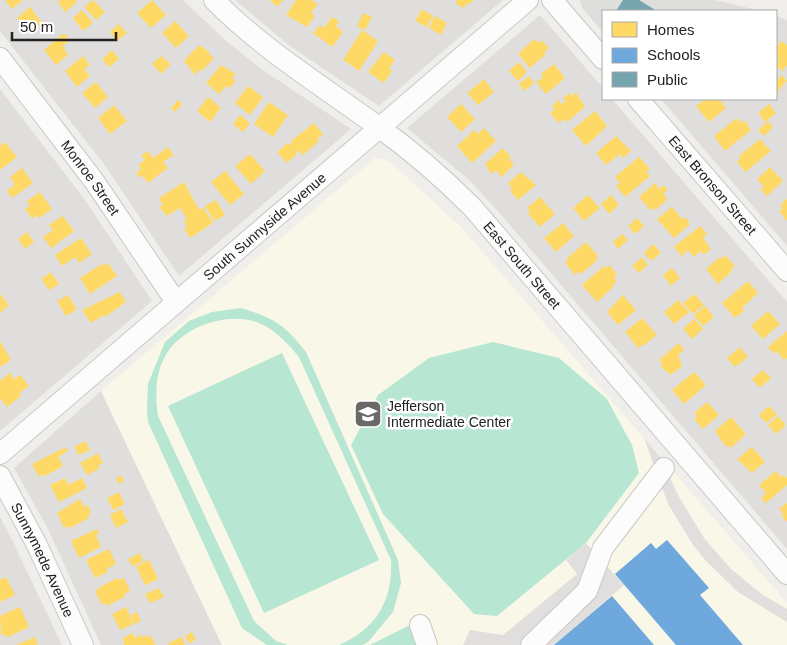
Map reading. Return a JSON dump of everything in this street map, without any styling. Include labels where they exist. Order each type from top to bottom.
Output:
[{"type":"street","name":"East South Street","points":[[214,0],[270,49],[380,127],[443,179],[473,208],[787,574]]},
{"type":"street","name":"South Sunnyside Avenue","points":[[0,454],[528,0]]},
{"type":"street","points":[[552,0],[602,58]]},
{"type":"street","name":"Monroe Street","points":[[0,58],[99,188],[176,302]]},
{"type":"street","name":"East Bronson Street","points":[[639,100],[787,271]]},
{"type":"street","points":[[531,645],[587,591],[603,548],[664,468]]},
{"type":"street","name":"Sunnymede Avenue","points":[[0,476],[37,545],[83,645]]},
{"type":"street","points":[[420,625],[427,645]]},
{"type":"shaded area","points":[[0,0],[183,0],[225,40],[260,68],[351,129],[179,276],[106,167],[0,31]]},
{"type":"shaded area","points":[[235,0],[503,0],[379,106],[290,46]]},
{"type":"shaded area","points":[[580,0],[712,0],[709,10],[602,10],[602,31],[582,8]]},
{"type":"shaded area","points":[[712,0],[715,0],[757,10],[709,10]]},
{"type":"shaded area","points":[[540,15],[602,87],[602,100],[613,100],[787,302],[787,549],[496,209],[469,180],[407,128]]},
{"type":"shaded area","points":[[777,16],[787,20],[787,246],[662,100],[777,100]]},
{"type":"shaded area","points":[[0,89],[85,200],[152,301],[0,431]]},
{"type":"shaded area","name":"Jefferson Intermediate Center","points":[[375,158],[389,161],[461,227],[787,603],[787,645],[222,645],[101,391]]},
{"type":"shaded area","points":[[101,391],[222,645],[101,645],[48,529],[14,468]]},
{"type":"shaded area","points":[[644,438],[661,458],[678,495],[704,538],[731,569],[763,595],[787,609],[787,622],[738,592],[706,561],[693,545],[668,504]]},
{"type":"shaded area","points":[[0,517],[12,540],[62,645],[0,645]]},
{"type":"shaded area","points":[[586,543],[624,585],[554,645],[463,645],[470,630],[503,635],[577,574],[566,560]]},
{"type":"green space","points":[[241,308],[271,319],[292,335],[306,352],[398,560],[401,583],[393,612],[368,642],[362,645],[339,645],[363,631],[380,612],[389,588],[391,560],[299,357],[286,342],[265,326],[247,320],[221,320],[196,328],[175,343],[163,360],[158,376],[156,400],[158,416],[254,621],[276,641],[288,645],[267,645],[242,628],[148,422],[148,384],[165,342],[189,321],[212,312]]},
{"type":"green space","points":[[493,342],[559,358],[607,399],[632,445],[639,473],[586,543],[497,616],[474,614],[383,514],[351,445],[378,395],[429,358]]},
{"type":"green space","points":[[282,353],[379,560],[264,613],[168,406]]},
{"type":"green space","points":[[410,625],[419,645],[370,645]]},
{"type":"building: Homes","points":[[5,0],[23,0],[12,9]]},
{"type":"building: Homes","points":[[61,0],[75,0],[77,2],[65,12],[58,2]]},
{"type":"building: Homes","points":[[93,0],[105,12],[96,20],[84,7]]},
{"type":"building: Homes","points":[[152,0],[166,15],[151,28],[137,13]]},
{"type":"building: Homes","points":[[270,0],[283,0],[277,7]]},
{"type":"building: Homes","points":[[296,0],[311,0],[318,4],[311,13],[315,16],[307,27],[286,15]]},
{"type":"building: Homes","points":[[457,0],[473,0],[470,4],[467,3],[464,8],[455,3]]},
{"type":"building: Homes","points":[[30,7],[42,23],[30,33],[17,18]]},
{"type":"building: Homes","points":[[422,9],[433,16],[427,27],[415,21]]},
{"type":"building: Homes","points":[[82,10],[93,23],[83,31],[73,18]]},
{"type":"building: Homes","points":[[363,13],[372,17],[365,30],[357,26]]},
{"type":"building: Homes","points":[[435,16],[447,23],[441,35],[429,28]]},
{"type":"building: Homes","points":[[332,17],[339,21],[336,26],[343,32],[332,47],[313,33],[320,25],[324,28]]},
{"type":"building: Homes","points":[[175,21],[189,36],[176,48],[162,33]]},
{"type":"building: Homes","points":[[119,24],[127,33],[117,41],[110,32]]},
{"type":"building: Homes","points":[[362,30],[378,41],[359,71],[343,60]]},
{"type":"building: Homes","points":[[64,33],[70,40],[63,46],[68,55],[56,65],[44,50]]},
{"type":"building: Homes","points":[[534,39],[538,43],[541,40],[549,48],[544,52],[546,54],[530,68],[518,54]]},
{"type":"building: Homes","points":[[781,41],[787,45],[787,65],[783,71],[777,67],[779,58],[777,56],[777,47]]},
{"type":"building: Homes","points":[[199,45],[210,52],[208,53],[214,58],[202,71],[200,69],[195,75],[184,61]]},
{"type":"building: Homes","points":[[112,50],[119,59],[109,67],[102,59]]},
{"type":"building: Homes","points":[[384,52],[395,60],[389,69],[392,71],[384,83],[368,72]]},
{"type":"building: Homes","points":[[83,56],[90,65],[84,69],[90,76],[77,87],[65,71]]},
{"type":"building: Homes","points":[[161,56],[171,64],[161,74],[152,64]]},
{"type":"building: Homes","points":[[519,62],[527,72],[518,81],[509,71]]},
{"type":"building: Homes","points":[[554,64],[565,78],[546,94],[536,82],[543,77],[541,74]]},
{"type":"building: Homes","points":[[221,65],[236,74],[232,78],[236,81],[229,88],[226,86],[219,94],[206,83]]},
{"type":"building: Homes","points":[[782,75],[787,81],[777,92],[777,80]]},
{"type":"building: Homes","points":[[529,76],[534,83],[524,91],[519,84]]},
{"type":"building: Homes","points":[[484,79],[494,92],[478,105],[467,93]]},
{"type":"building: Homes","points":[[96,82],[108,97],[95,108],[82,93]]},
{"type":"building: Homes","points":[[248,86],[263,97],[250,115],[235,103]]},
{"type":"building: Homes","points":[[576,92],[585,107],[567,122],[564,119],[559,123],[550,113],[555,109],[552,106],[559,100],[562,104],[566,101],[563,98],[569,93],[572,96]]},
{"type":"building: Homes","points":[[208,97],[221,108],[210,122],[197,111]]},
{"type":"building: Homes","points":[[178,100],[182,104],[175,112],[171,108]]},
{"type":"building: Homes","points":[[705,100],[720,100],[726,108],[709,122],[696,106]]},
{"type":"building: Homes","points":[[269,102],[288,115],[273,137],[254,124]]},
{"type":"building: Homes","points":[[461,104],[475,119],[461,132],[447,117]]},
{"type":"building: Homes","points":[[769,104],[776,113],[765,122],[758,113]]},
{"type":"building: Homes","points":[[114,105],[127,121],[110,134],[98,118]]},
{"type":"building: Homes","points":[[595,111],[607,126],[586,146],[572,130]]},
{"type":"building: Homes","points":[[240,115],[250,123],[243,132],[233,124]]},
{"type":"building: Homes","points":[[737,118],[741,123],[744,120],[751,130],[725,151],[714,136]]},
{"type":"building: Homes","points":[[768,121],[773,127],[764,136],[758,130]]},
{"type":"building: Homes","points":[[314,123],[323,134],[317,139],[319,141],[303,155],[298,150],[297,154],[287,163],[277,152],[288,143],[290,145],[291,141]]},
{"type":"building: Homes","points":[[484,128],[496,141],[472,163],[457,146],[474,130],[478,134]]},
{"type":"building: Homes","points":[[616,136],[631,151],[623,158],[620,154],[606,165],[596,153]]},
{"type":"building: Homes","points":[[760,139],[771,151],[745,172],[737,162],[741,158],[739,156]]},
{"type":"building: Homes","points":[[5,142],[17,157],[0,170],[0,146]]},
{"type":"building: Homes","points":[[168,147],[174,155],[163,162],[168,168],[148,183],[143,176],[141,178],[136,173],[141,169],[138,165],[145,160],[141,156],[148,151],[153,158]]},
{"type":"building: Homes","points":[[503,148],[511,157],[509,159],[514,165],[501,177],[496,170],[491,174],[485,164]]},
{"type":"building: Homes","points":[[250,154],[265,171],[251,184],[235,166]]},
{"type":"building: Homes","points":[[639,157],[650,169],[646,171],[650,176],[625,197],[616,186],[620,183],[615,177]]},
{"type":"building: Homes","points":[[770,167],[783,181],[767,196],[760,189],[764,187],[757,179]]},
{"type":"building: Homes","points":[[22,168],[33,183],[12,198],[7,191],[15,184],[10,177]]},
{"type":"building: Homes","points":[[225,171],[244,194],[230,205],[211,182]]},
{"type":"building: Homes","points":[[521,172],[536,185],[518,200],[510,191],[512,189],[508,183]]},
{"type":"building: Homes","points":[[184,182],[199,210],[203,207],[213,223],[190,238],[184,229],[187,227],[184,221],[187,219],[180,208],[167,216],[159,207],[163,205],[159,198]]},
{"type":"building: Homes","points":[[655,183],[659,189],[664,185],[668,190],[664,193],[667,200],[655,210],[654,208],[650,210],[639,197]]},
{"type":"building: Homes","points":[[40,192],[52,209],[39,218],[37,215],[32,219],[25,209],[30,206],[27,201]]},
{"type":"building: Homes","points":[[588,195],[600,208],[584,221],[573,208]]},
{"type":"building: Homes","points":[[611,195],[619,205],[609,214],[601,204]]},
{"type":"building: Homes","points":[[540,197],[555,214],[540,227],[528,214],[530,212],[527,208]]},
{"type":"building: Homes","points":[[787,199],[787,221],[779,211],[783,208],[780,205]]},
{"type":"building: Homes","points":[[216,200],[225,215],[214,221],[205,206]]},
{"type":"building: Homes","points":[[672,207],[682,219],[685,217],[689,222],[689,225],[674,238],[657,219]]},
{"type":"building: Homes","points":[[63,216],[74,231],[51,248],[43,237],[53,230],[49,225]]},
{"type":"building: Homes","points":[[637,218],[644,226],[635,234],[628,226]]},
{"type":"building: Homes","points":[[563,223],[574,236],[556,252],[544,238]]},
{"type":"building: Homes","points":[[700,226],[707,234],[703,238],[711,249],[704,255],[701,251],[694,257],[688,250],[682,256],[674,247]]},
{"type":"building: Homes","points":[[27,232],[34,242],[25,249],[18,239]]},
{"type":"building: Homes","points":[[622,234],[628,240],[618,249],[613,242]]},
{"type":"building: Homes","points":[[81,238],[92,254],[79,263],[75,257],[62,266],[55,255]]},
{"type":"building: Homes","points":[[586,242],[598,256],[597,260],[581,274],[579,272],[575,275],[565,263],[568,260],[567,258]]},
{"type":"building: Homes","points":[[653,244],[661,253],[651,261],[644,253]]},
{"type":"building: Homes","points":[[725,255],[735,266],[718,284],[706,269]]},
{"type":"building: Homes","points":[[642,257],[648,265],[639,273],[632,266]]},
{"type":"building: Homes","points":[[108,263],[117,276],[90,294],[80,278],[102,264],[103,266]]},
{"type":"building: Homes","points":[[609,265],[617,274],[614,277],[617,281],[597,302],[582,285],[604,266],[606,268]]},
{"type":"building: Homes","points":[[672,268],[680,278],[671,286],[663,275]]},
{"type":"building: Homes","points":[[51,272],[59,284],[49,290],[41,279]]},
{"type":"building: Homes","points":[[748,281],[758,293],[742,308],[744,311],[735,318],[722,303]]},
{"type":"building: Homes","points":[[120,292],[126,302],[105,317],[104,315],[91,323],[82,310]]},
{"type":"building: Homes","points":[[0,294],[9,305],[0,313]]},
{"type":"building: Homes","points":[[694,294],[704,305],[693,314],[683,303]]},
{"type":"building: Homes","points":[[68,295],[77,309],[66,316],[57,301]]},
{"type":"building: Homes","points":[[623,295],[636,310],[618,325],[607,312]]},
{"type":"building: Homes","points":[[678,300],[689,312],[674,324],[664,312]]},
{"type":"building: Homes","points":[[705,306],[714,317],[703,326],[694,316]]},
{"type":"building: Homes","points":[[768,311],[780,324],[763,339],[751,326]]},
{"type":"building: Homes","points":[[642,318],[657,335],[638,348],[625,332]]},
{"type":"building: Homes","points":[[694,319],[703,329],[692,339],[683,329]]},
{"type":"building: Homes","points":[[787,331],[787,358],[784,360],[777,351],[774,354],[768,347]]},
{"type":"building: Homes","points":[[0,341],[11,360],[0,367]]},
{"type":"building: Homes","points":[[679,343],[684,350],[678,355],[682,366],[671,375],[661,367],[663,365],[659,360]]},
{"type":"building: Homes","points":[[740,347],[748,357],[735,367],[727,358]]},
{"type":"building: Homes","points":[[763,370],[771,378],[760,388],[752,379]]},
{"type":"building: Homes","points":[[694,372],[706,385],[684,404],[672,390]]},
{"type":"building: Homes","points":[[10,373],[14,379],[20,375],[29,386],[19,393],[21,396],[7,407],[0,398],[0,381]]},
{"type":"building: Homes","points":[[707,402],[719,415],[703,429],[694,419],[697,416],[694,413]]},
{"type":"building: Homes","points":[[769,406],[777,415],[766,423],[759,415]]},
{"type":"building: Homes","points":[[778,416],[786,425],[776,434],[768,425]]},
{"type":"building: Homes","points":[[731,417],[746,434],[731,448],[728,445],[726,447],[715,431]]},
{"type":"building: Homes","points":[[85,441],[90,450],[79,455],[74,447]]},
{"type":"building: Homes","points":[[752,447],[765,462],[752,473],[737,459]]},
{"type":"building: Homes","points":[[64,448],[69,450],[58,457],[63,466],[45,476],[44,474],[39,477],[32,464]]},
{"type":"building: Homes","points":[[98,453],[103,463],[98,465],[100,468],[87,475],[80,463]]},
{"type":"building: Homes","points":[[776,471],[781,477],[784,475],[787,478],[787,485],[766,503],[761,498],[766,493],[759,485]]},
{"type":"building: Homes","points":[[121,475],[124,481],[119,484],[116,478]]},
{"type":"building: Homes","points":[[65,478],[68,485],[82,478],[87,488],[59,502],[50,485]]},
{"type":"building: Homes","points":[[119,492],[125,504],[113,510],[107,498]]},
{"type":"building: Homes","points":[[80,499],[84,507],[88,505],[91,513],[88,515],[89,518],[70,528],[68,526],[64,528],[57,513]]},
{"type":"building: Homes","points":[[787,503],[787,522],[779,509]]},
{"type":"building: Homes","points":[[121,509],[128,522],[116,528],[110,515]]},
{"type":"building: Homes","points":[[97,529],[99,534],[96,535],[101,547],[79,558],[71,541]]},
{"type":"building: Homes","points":[[109,549],[116,564],[106,569],[108,572],[95,578],[86,560]]},
{"type":"building: Homes","points":[[140,553],[143,561],[132,566],[128,559]]},
{"type":"building: Homes","points":[[149,560],[158,579],[145,585],[136,566]]},
{"type":"building: Homes","points":[[6,577],[15,595],[0,602],[0,580]]},
{"type":"building: Homes","points":[[117,578],[118,580],[124,578],[130,591],[124,594],[126,596],[107,606],[106,603],[102,605],[95,591]]},
{"type":"building: Homes","points":[[159,588],[164,597],[150,603],[145,594]]},
{"type":"building: Homes","points":[[20,607],[29,627],[8,637],[1,634],[0,616]]},
{"type":"building: Homes","points":[[126,607],[134,624],[120,630],[112,614]]},
{"type":"building: Homes","points":[[137,612],[141,621],[135,624],[131,615]]},
{"type":"building: Homes","points":[[192,632],[196,640],[189,643],[185,636]]},
{"type":"building: Homes","points":[[133,633],[135,638],[142,635],[143,637],[147,635],[148,638],[151,636],[156,645],[124,645],[123,638]]},
{"type":"building: Homes","points":[[35,637],[38,645],[16,645]]},
{"type":"building: Homes","points":[[182,637],[185,645],[169,645],[168,643]]},
{"type":"building: Schools","points":[[667,540],[709,588],[700,595],[743,645],[676,645],[615,574],[651,543],[656,549]]},
{"type":"building: Schools","points":[[612,596],[654,645],[554,645]]},
{"type":"building: Public","points":[[623,0],[639,0],[655,10],[617,10]]},
{"type":"place","name":"Jefferson Intermediate Center","points":[[368,414]]}]
